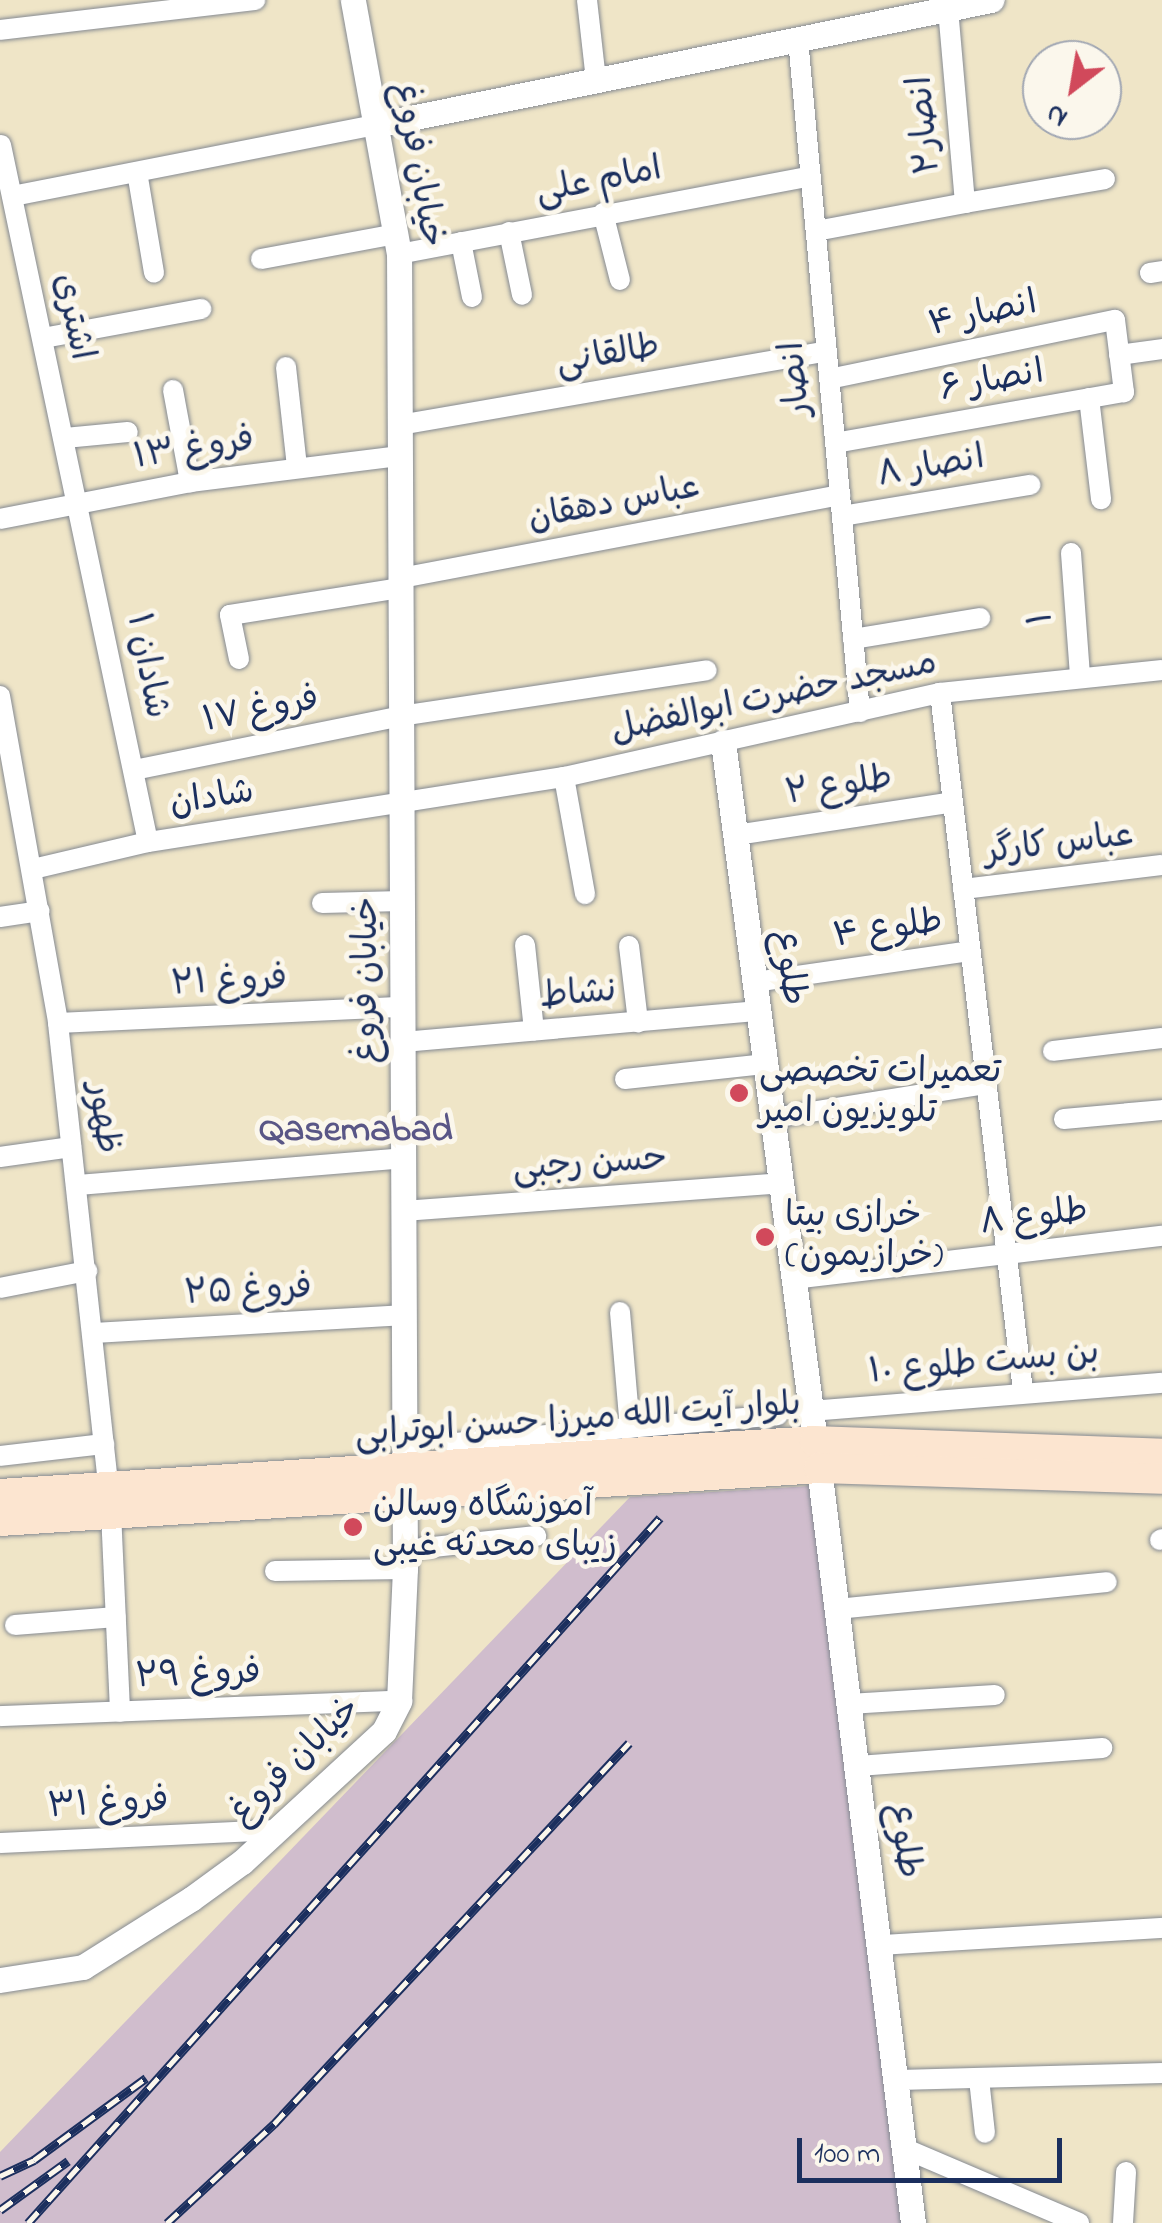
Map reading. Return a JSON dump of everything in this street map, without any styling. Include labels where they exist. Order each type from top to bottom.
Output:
[{"type":"main road","name":"بلوار آیت الله میرزا حسن ابوترابی","points":[[405,1482],[510,1451],[725,1434],[1162,1454]]},
{"type":"main road","name":"بلوار آیت الله میرزا حسن ابوترابی","points":[[0,1520],[110,1501],[405,1482],[815,1440],[1162,1480]]},
{"type":"main road","name":"بلوار آیت الله میرزا حسن ابوترابی","points":[[0,1494],[110,1501]]},
{"type":"street","points":[[3,29],[255,0]]},
{"type":"street","name":"خیابان فروغ","points":[[0,1980],[83,1967],[191,1899],[278,1830],[384,1731],[400,1701],[405,1482],[398,244],[353,0]]},
{"type":"street","points":[[587,0],[596,80]]},
{"type":"street","points":[[13,196],[991,0]]},
{"type":"street","name":"انصار۲","points":[[816,231],[965,203],[948,9]]},
{"type":"street","name":"انصار","points":[[798,39],[860,712]]},
{"type":"street","name":"اشتری","points":[[1,145],[80,502]]},
{"type":"street","points":[[138,172],[154,273]]},
{"type":"street","name":"امام علی","points":[[261,259],[398,244],[460,242],[810,176]]},
{"type":"street","points":[[965,203],[1104,179]]},
{"type":"street","points":[[603,213],[620,280]]},
{"type":"street","points":[[509,232],[522,295]]},
{"type":"street","points":[[460,242],[472,297]]},
{"type":"street","points":[[43,338],[201,310]]},
{"type":"street","name":"انصار ۴","points":[[829,379],[1115,320],[1119,354]]},
{"type":"street","points":[[1119,354],[1162,349]]},
{"type":"street","name":"طالقانی","points":[[400,425],[827,352]]},
{"type":"street","name":"انصار ۶","points":[[835,443],[1124,392],[1119,354]]},
{"type":"street","points":[[286,367],[297,467]]},
{"type":"street","points":[[173,390],[190,482]]},
{"type":"street","points":[[1090,398],[1101,500]]},
{"type":"street","points":[[64,438],[128,432]]},
{"type":"street","name":"فروغ ۱۳","points":[[0,519],[190,482],[400,456]]},
{"type":"street","name":"انصار ۸","points":[[841,505],[1030,484]]},
{"type":"street","name":"شادان ۱","points":[[80,502],[148,842]]},
{"type":"street","name":"عباس دهقان","points":[[240,659],[230,615],[841,505]]},
{"type":"street","name":"۱","points":[[1071,553],[1080,677]]},
{"type":"street","points":[[853,639],[980,618]]},
{"type":"street","name":"فروغ ۱۷","points":[[134,770],[401,716],[707,670]]},
{"type":"street","name":"مسجد حضرت ابوالفضل","points":[[402,801],[564,776],[940,693],[1162,670]]},
{"type":"street","points":[[940,693],[1023,1391]]},
{"type":"street","name":"ظهور","points":[[0,696],[7,763],[33,869],[58,1023],[78,1186],[110,1501],[120,1712]]},
{"type":"street","name":"طلوع","points":[[724,742],[908,2150],[914,2223]]},
{"type":"street","points":[[564,776],[585,894]]},
{"type":"street","name":"شادان","points":[[33,869],[148,842],[402,801]]},
{"type":"street","name":"طلوع ۲","points":[[736,836],[952,802]]},
{"type":"street","name":"عباس کارگر","points":[[963,889],[1162,865]]},
{"type":"street","points":[[322,903],[402,901]]},
{"type":"street","points":[[0,917],[40,911]]},
{"type":"street","points":[[524,945],[534,1031]]},
{"type":"street","points":[[629,946],[638,1022]]},
{"type":"street","name":"طلوع ۴","points":[[755,982],[970,952]]},
{"type":"street","name":"فروغ ۲۱","points":[[58,1023],[403,1008]]},
{"type":"street","name":"نشاط","points":[[403,1042],[759,1011]]},
{"type":"street","points":[[1053,1050],[1162,1038]]},
{"type":"street","points":[[625,1079],[766,1064]]},
{"type":"street","points":[[773,1118],[986,1084]]},
{"type":"street","points":[[1064,1119],[1162,1110]]},
{"type":"street","points":[[0,1157],[72,1147]]},
{"type":"street","points":[[78,1186],[403,1158]]},
{"type":"street","name":"حسن رجبی","points":[[404,1211],[781,1183]]},
{"type":"street","name":"طلوع ۸","points":[[794,1279],[1162,1236]]},
{"type":"street","points":[[0,1288],[87,1271]]},
{"type":"street","points":[[620,1312],[630,1428]]},
{"type":"street","name":"فروغ ۲۵","points":[[95,1333],[404,1315]]},
{"type":"street","name":"بن بست طلوع ۱۰","points":[[815,1440],[1023,1391],[1162,1382]]},
{"type":"street","points":[[453,1443],[510,1451],[630,1428],[725,1434],[778,1415]]},
{"type":"street","points":[[0,1456],[104,1444]]},
{"type":"street","points":[[275,1571],[405,1559],[536,1536]]},
{"type":"street","points":[[837,1610],[1107,1582]]},
{"type":"street","points":[[15,1624],[116,1617]]},
{"type":"street","points":[[849,1704],[995,1695]]},
{"type":"street","name":"فروغ ۲۹","points":[[2,1719],[400,1701]]},
{"type":"street","points":[[858,1766],[1102,1748]]},
{"type":"street","name":"فروغ ۳۱","points":[[0,1842],[278,1830]]},
{"type":"street","points":[[881,1945],[1162,1928]]},
{"type":"street","points":[[899,2080],[1162,2073]]},
{"type":"street","points":[[979,2079],[985,2133]]},
{"type":"street","points":[[908,2150],[1079,2223]]},
{"type":"street","points":[[1124,2223],[1126,2172]]},
{"type":"shaded area","points":[[809,1486],[908,2223],[0,2223],[0,2152],[630,1497]]},
{"type":"railway","points":[[28,2223],[660,1518]]},
{"type":"railway","points":[[167,2223],[274,2124],[629,1743]]},
{"type":"railway","points":[[0,2176],[34,2160],[146,2078]]},
{"type":"railway","points":[[0,2210],[68,2161]]},
{"type":"place","name":"تعمیرات تخصصی تلویزیون امیر","points":[[739,1093]]},
{"type":"place","name":"خرازی بیتا (خرازیمون)","points":[[765,1237]]},
{"type":"place","name":"آموزشگاه وسالن زیبای محدثه غیبی","points":[[353,1527]]},
{"type":"district","name":"Qasemabad","points":[[356,1132]]}]
